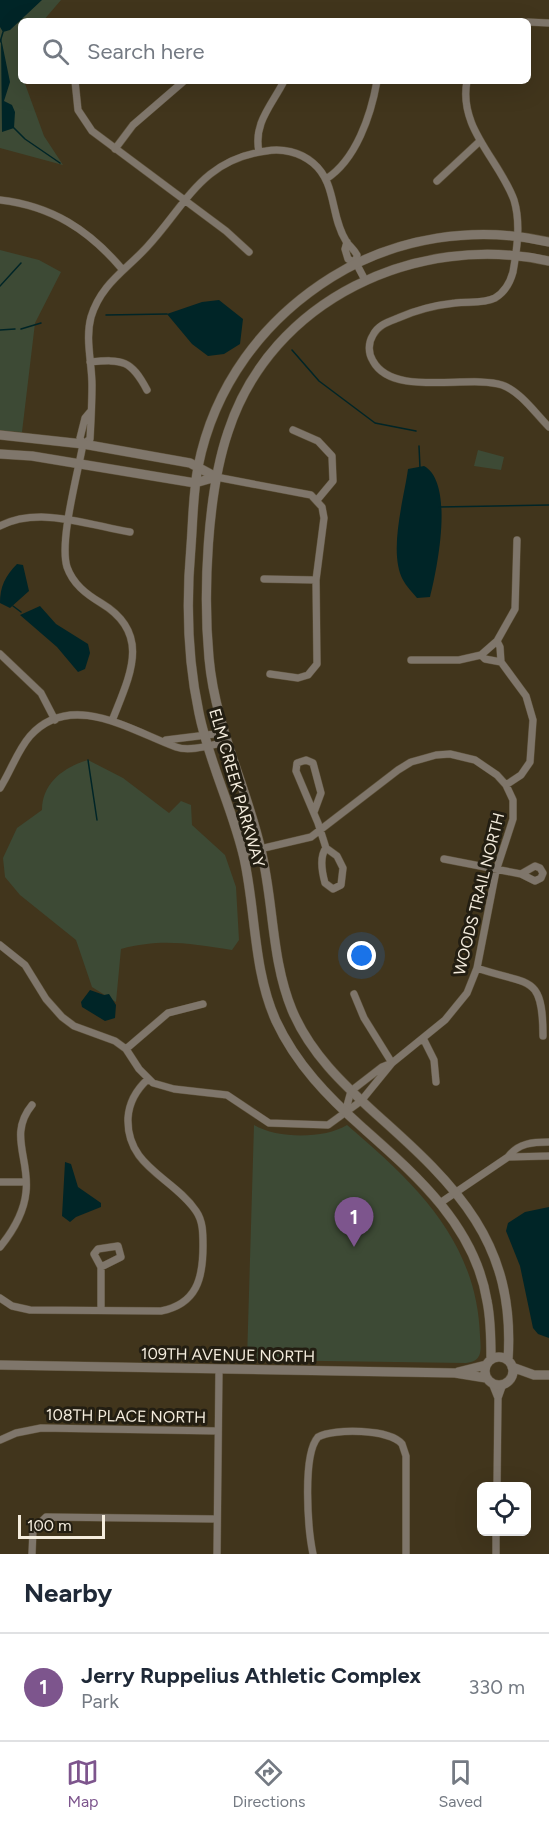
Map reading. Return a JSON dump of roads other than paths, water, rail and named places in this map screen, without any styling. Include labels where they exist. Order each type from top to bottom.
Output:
[{"type":"street","points":[[531,22],[549,23]]},
{"type":"street","points":[[75,84],[75,98],[84,121],[92,131],[249,252]]},
{"type":"street","points":[[115,149],[133,125],[181,84]]},
{"type":"street","points":[[259,152],[261,119],[282,84]]},
{"type":"street","points":[[326,179],[343,166],[353,149],[373,99],[376,84]]},
{"type":"street","points":[[467,84],[465,105],[468,119],[499,169],[514,202],[518,237],[509,284],[496,297],[430,307],[385,323],[373,334],[370,341],[370,356],[379,370],[399,379],[503,385],[518,395],[549,427]]},
{"type":"street","points":[[437,181],[480,141]]},
{"type":"street","points":[[112,721],[130,670],[133,642],[125,623],[118,615],[83,591],[70,574],[65,553],[83,444],[80,438],[85,418],[90,412],[89,327],[105,287],[147,247],[183,200],[214,170],[241,157],[259,152],[292,152],[312,162],[326,179],[347,242],[357,255],[356,263],[364,280]]},
{"type":"street","points":[[0,200],[41,208],[63,218],[95,240],[122,269]]},
{"type":"street","name":"ELM CREEK PARKWAY","points":[[489,1381],[488,1303],[483,1283],[465,1240],[440,1203],[402,1163],[345,1113],[298,1059],[269,1003],[257,951],[250,887],[243,853],[205,741],[193,679],[187,614],[195,483],[198,466],[218,404],[251,348],[288,309],[311,290],[356,263],[426,240],[468,235],[518,237],[549,242]]},
{"type":"street","name":"ELM CREEK PARKWAY","points":[[507,1381],[510,1364],[508,1328],[500,1276],[481,1229],[456,1191],[422,1154],[361,1101],[319,1056],[304,1034],[285,991],[278,965],[268,880],[261,850],[224,737],[213,690],[207,628],[208,566],[216,477],[226,437],[237,408],[264,363],[296,327],[318,308],[364,280],[398,267],[448,256],[481,254],[549,261]]},
{"type":"street","points":[[90,362],[114,361],[128,364],[138,373],[147,390]]},
{"type":"street","points":[[294,430],[318,441],[332,456],[333,481],[318,499]]},
{"type":"street","points":[[0,435],[83,444],[198,466],[216,477],[303,493],[318,499]]},
{"type":"street","points":[[0,454],[80,463],[195,483],[216,477]]},
{"type":"street","points":[[270,674],[298,678],[308,675],[317,664],[316,580],[324,518],[318,499]]},
{"type":"street","points":[[0,526],[20,518],[36,517],[130,532]]},
{"type":"street","points":[[411,660],[459,660],[481,655],[497,641],[514,609],[517,540]]},
{"type":"street","points":[[264,579],[316,580]]},
{"type":"street","points":[[243,853],[311,837],[321,832],[398,770],[423,757],[435,754],[463,756],[487,766],[506,785],[521,775],[530,762],[533,720],[526,696],[501,662],[500,647],[497,641]]},
{"type":"street","points":[[0,654],[41,693],[55,720]]},
{"type":"street","points":[[481,655],[485,659],[501,662]]},
{"type":"street","points":[[0,788],[2,779],[32,734],[55,720],[81,715],[112,721],[163,740],[205,741],[224,737]]},
{"type":"street","points":[[314,812],[321,793],[313,763],[306,760],[297,764],[296,771],[314,812],[326,848],[337,856],[343,868],[341,885],[333,889],[328,887],[323,873],[323,851],[326,848]]},
{"type":"street","name":"WOODS TRAIL NORTH","points":[[148,1078],[164,1087],[227,1095],[269,1123],[327,1125],[361,1101],[392,1063],[445,1020],[460,1003],[477,968],[496,871],[513,819],[513,800],[506,785]]},
{"type":"street","points":[[444,859],[496,871],[521,874]]},
{"type":"street","points":[[0,945],[25,965],[46,999],[67,1022],[110,1038],[126,1049],[148,1078],[130,1102],[128,1124],[130,1141],[139,1158],[189,1202],[200,1216],[203,1233],[202,1275],[194,1292],[176,1307],[161,1311],[20,1309],[0,1298]]},
{"type":"street","points":[[477,968],[528,983],[537,991],[543,1004],[543,1036]]},
{"type":"street","points":[[354,994],[364,1018],[392,1063]]},
{"type":"street","points":[[126,1049],[168,1013],[203,1004]]},
{"type":"street","points":[[423,1038],[434,1060],[436,1082]]},
{"type":"street","name":"WOODS TRAIL NORTH","points":[[351,1091],[382,1067],[392,1063]]},
{"type":"street","points":[[345,1113],[351,1091]]},
{"type":"street","points":[[0,1247],[20,1216],[26,1182],[20,1125],[32,1105]]},
{"type":"street","points":[[440,1203],[508,1157],[513,1150],[523,1144],[549,1142]]},
{"type":"street","points":[[508,1157],[549,1156]]},
{"type":"street","points":[[0,1182],[26,1182]]},
{"type":"street","points":[[101,1267],[101,1309]]},
{"type":"street","name":"109TH AVENUE NORTH","points":[[455,1373],[499,1357],[510,1364]]},
{"type":"street","points":[[510,1364],[534,1374]]},
{"type":"street","name":"109TH AVENUE NORTH","points":[[0,1365],[455,1373],[489,1381],[507,1381]]},
{"type":"street","points":[[217,1554],[219,1370]]},
{"type":"street","points":[[497,1482],[498,1398],[507,1381],[534,1374],[549,1375]]},
{"type":"street","points":[[489,1381],[498,1398]]},
{"type":"street","name":"108TH PLACE NORTH","points":[[0,1440],[16,1433],[41,1428],[218,1431]]},
{"type":"street","points":[[313,1554],[309,1524],[310,1453],[314,1442],[324,1434],[387,1433],[402,1444],[406,1456],[406,1554]]},
{"type":"street","points":[[32,1554],[36,1524],[46,1517],[216,1518]]},
{"type":"street","points":[[496,1536],[496,1554]]},
{"type":"water","points":[[0,0],[42,0],[23,18],[18,18],[18,22],[10,30],[3,32],[0,27]]},
{"type":"water","points":[[1,38],[10,82],[4,101],[12,105],[15,112],[14,128],[2,132]]},
{"type":"water","points":[[219,300],[243,319],[240,344],[224,354],[208,356],[192,344],[167,314],[202,302]]},
{"type":"water","points":[[424,466],[433,475],[439,490],[441,527],[430,597],[417,598],[404,582],[399,568],[397,540],[408,469]]},
{"type":"water","points":[[17,564],[23,565],[29,591],[10,608],[0,603],[1,592],[6,577]]},
{"type":"water","points":[[40,606],[56,624],[88,644],[90,653],[85,669],[78,672],[57,647],[20,615]]},
{"type":"water","points":[[90,990],[104,995],[109,994],[116,1005],[115,1018],[105,1021],[82,1007],[81,1002]]},
{"type":"water","points":[[65,1162],[71,1164],[78,1187],[101,1203],[101,1207],[76,1217],[70,1222],[62,1216]]},
{"type":"water","points":[[549,1207],[549,1338],[538,1334],[533,1328],[520,1266],[506,1231],[508,1223],[525,1212]]},
{"type":"waterway","points":[[0,42],[3,32]]},
{"type":"waterway","points":[[13,127],[25,139],[60,163]]},
{"type":"waterway","points":[[0,286],[21,263]]},
{"type":"waterway","points":[[106,315],[167,314]]},
{"type":"waterway","points":[[21,329],[41,323]]},
{"type":"waterway","points":[[0,330],[15,329]]},
{"type":"waterway","points":[[292,350],[319,381],[375,423],[416,431]]},
{"type":"waterway","points":[[419,446],[420,468]]},
{"type":"waterway","points":[[439,507],[549,505]]},
{"type":"waterway","points":[[13,606],[21,612]]},
{"type":"waterway","points":[[88,760],[97,820]]},
{"type":"place","name":"Jerry Ruppelius Athletic Complex","points":[[354,1247]]}]
